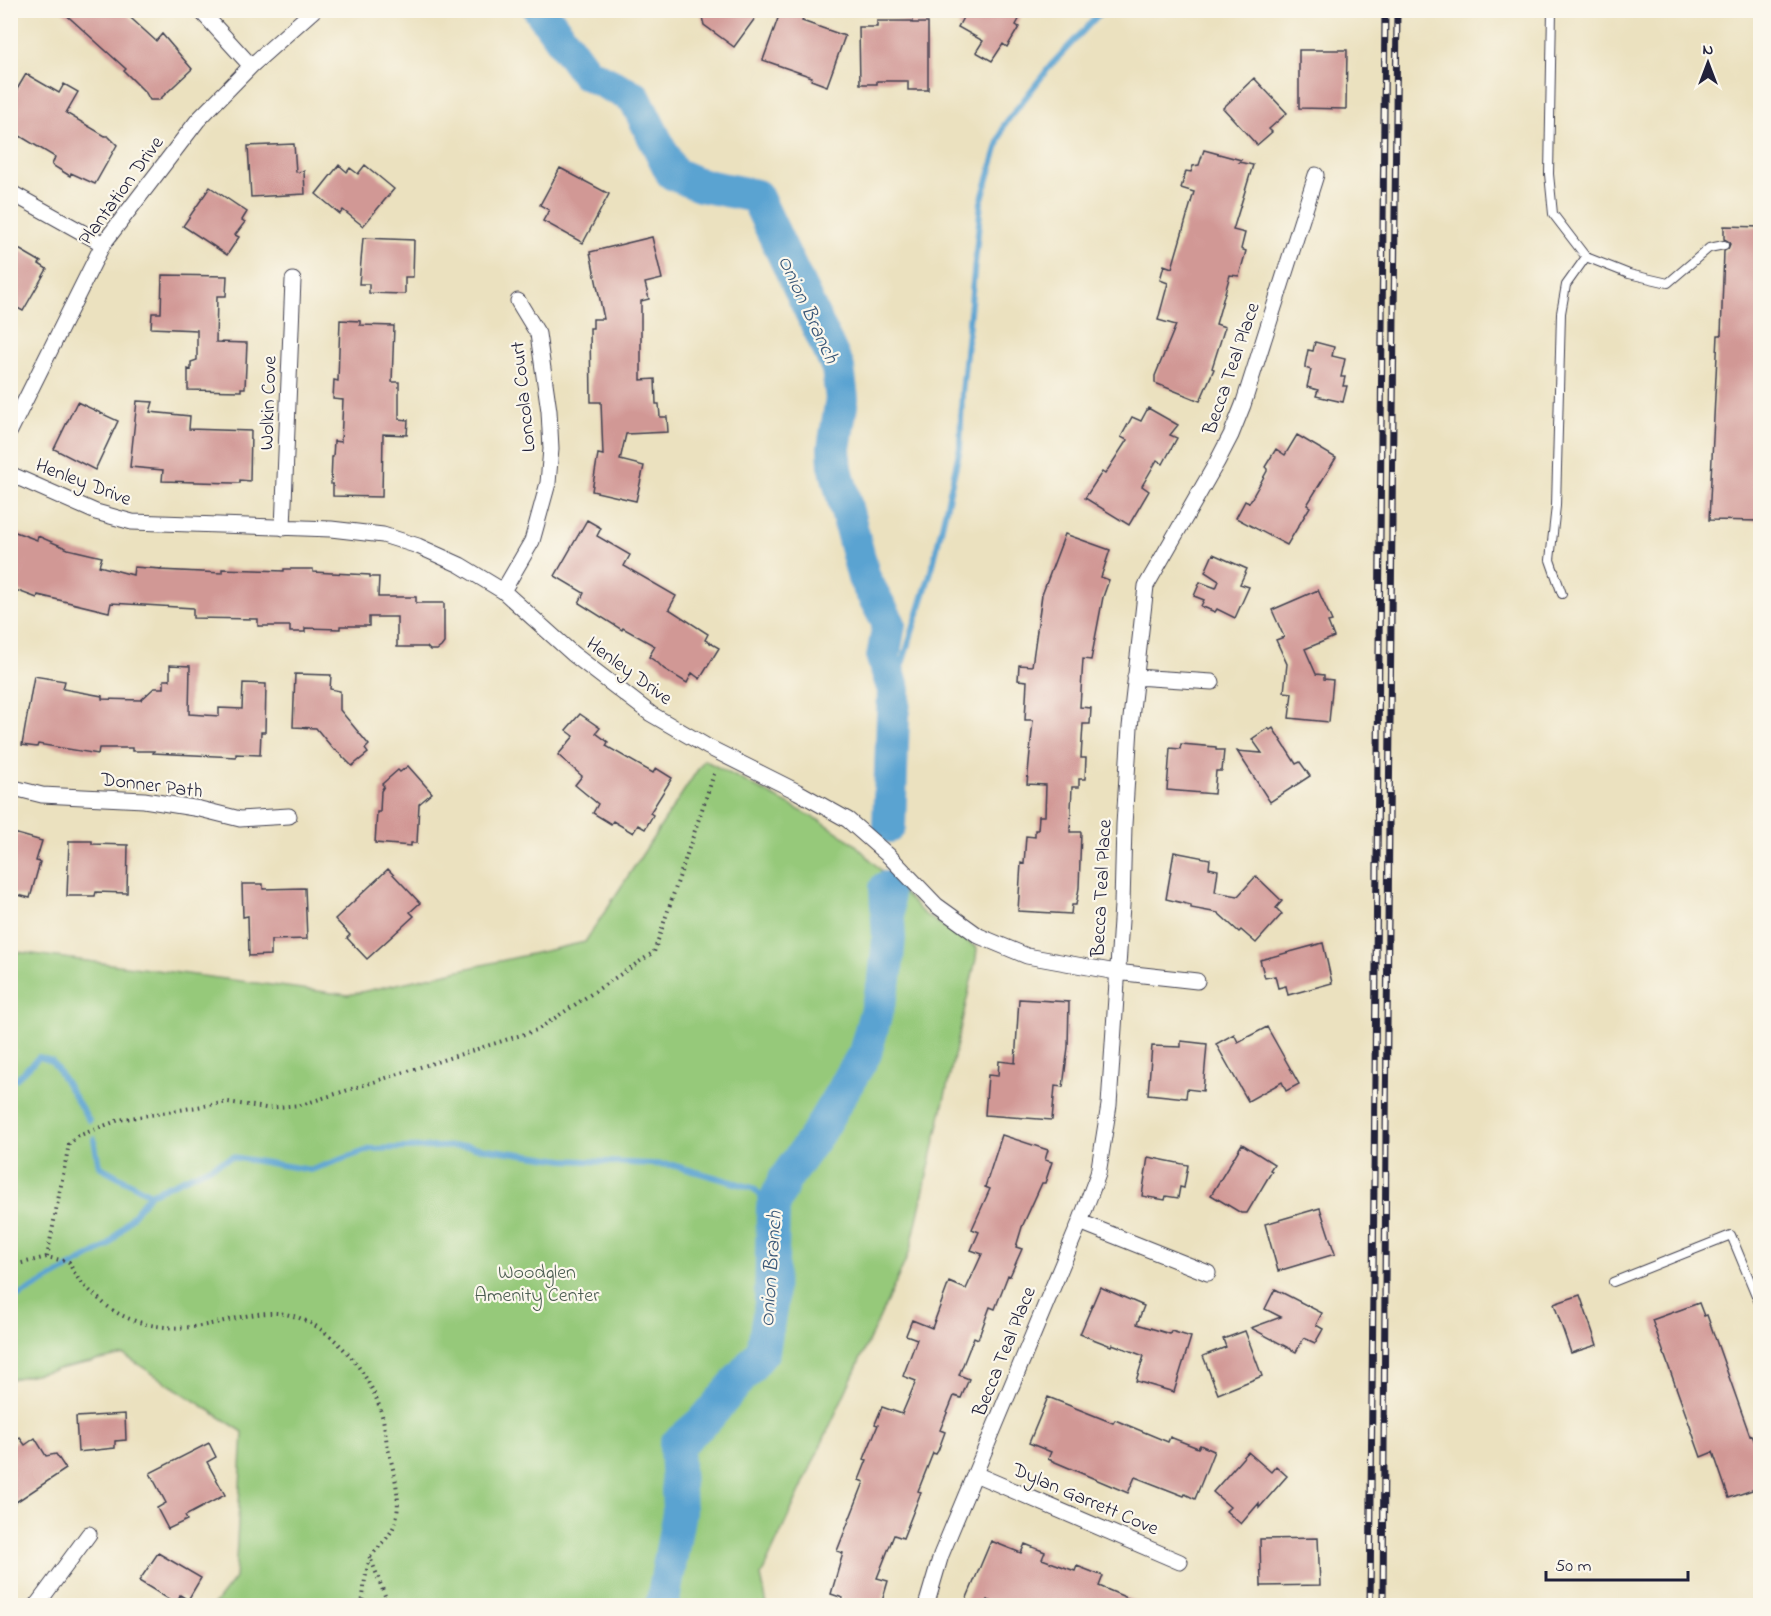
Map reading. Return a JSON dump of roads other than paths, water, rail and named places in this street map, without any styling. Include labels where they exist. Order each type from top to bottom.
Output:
[{"type":"street","points":[[200,10],[251,66]]},
{"type":"street","name":"Plantation Drive","points":[[10,431],[103,244],[198,120],[251,66],[314,10]]},
{"type":"street","name":"Becca Teal Place","points":[[926,1605],[941,1555],[1098,1174],[1109,1106],[1122,905],[1124,825],[1135,677],[1146,586],[1231,435],[1243,405],[1316,175]]},
{"type":"street","points":[[10,192],[103,244]]},
{"type":"street","name":"Wolkin Cove","points":[[283,528],[293,280]]},
{"type":"street","name":"Loncola Court","points":[[503,591],[532,541],[548,483],[551,449],[549,411],[538,334],[518,301]]},
{"type":"street","name":"Henley Drive","points":[[10,474],[96,512],[132,522],[331,529],[383,536],[418,546],[503,591],[573,654],[651,714],[708,747],[848,820],[889,856],[936,905],[979,936],[1027,956],[1116,972],[1197,981]]},
{"type":"street","points":[[1135,677],[1212,682]]},
{"type":"street","name":"Donner Path","points":[[10,787],[42,795],[144,800],[200,809],[240,819],[289,816]]},
{"type":"street","points":[[1080,1222],[1208,1273]]},
{"type":"street","name":"Dylan Garrett Cove","points":[[975,1474],[1180,1562]]},
{"type":"street","points":[[36,1605],[89,1534]]},
{"type":"lane","points":[[1552,10],[1550,174],[1553,214],[1586,257],[1629,274],[1668,283],[1709,248],[1724,245]]},
{"type":"lane","points":[[1562,594],[1550,560],[1556,506],[1561,313],[1566,285],[1586,257]]},
{"type":"lane","points":[[1613,1282],[1731,1235],[1761,1305]]},
{"type":"waterway","name":"Onion Branch","points":[[540,10],[586,73],[634,97],[672,173],[700,185],[756,196],[838,368],[842,399],[834,448],[835,465],[864,578],[889,624],[883,658],[894,690],[889,826]]},
{"type":"waterway","points":[[894,690],[933,565],[960,448],[962,393],[981,202],[1004,125],[1051,65],[1103,10]]},
{"type":"waterway","name":"Onion Branch","points":[[662,1606],[679,1512],[676,1445],[706,1419],[763,1351],[771,1304],[773,1207],[785,1179],[817,1134],[865,1053],[885,979],[889,938],[886,888]]},
{"type":"waterway","points":[[10,1079],[16,1079],[39,1057],[52,1061],[89,1120]]},
{"type":"waterway","points":[[94,1139],[99,1166],[150,1194],[232,1157],[311,1170],[371,1149],[467,1146],[564,1160],[672,1165],[753,1188],[773,1207]]},
{"type":"waterway","points":[[10,1301],[108,1246],[150,1194]]},
{"type":"railway","points":[[1370,1606],[1385,10]]},
{"type":"railway","points":[[1383,1606],[1397,10]]},
{"type":"park label","name":"Woodglen Amenity Center","points":[[537,1282]]}]
